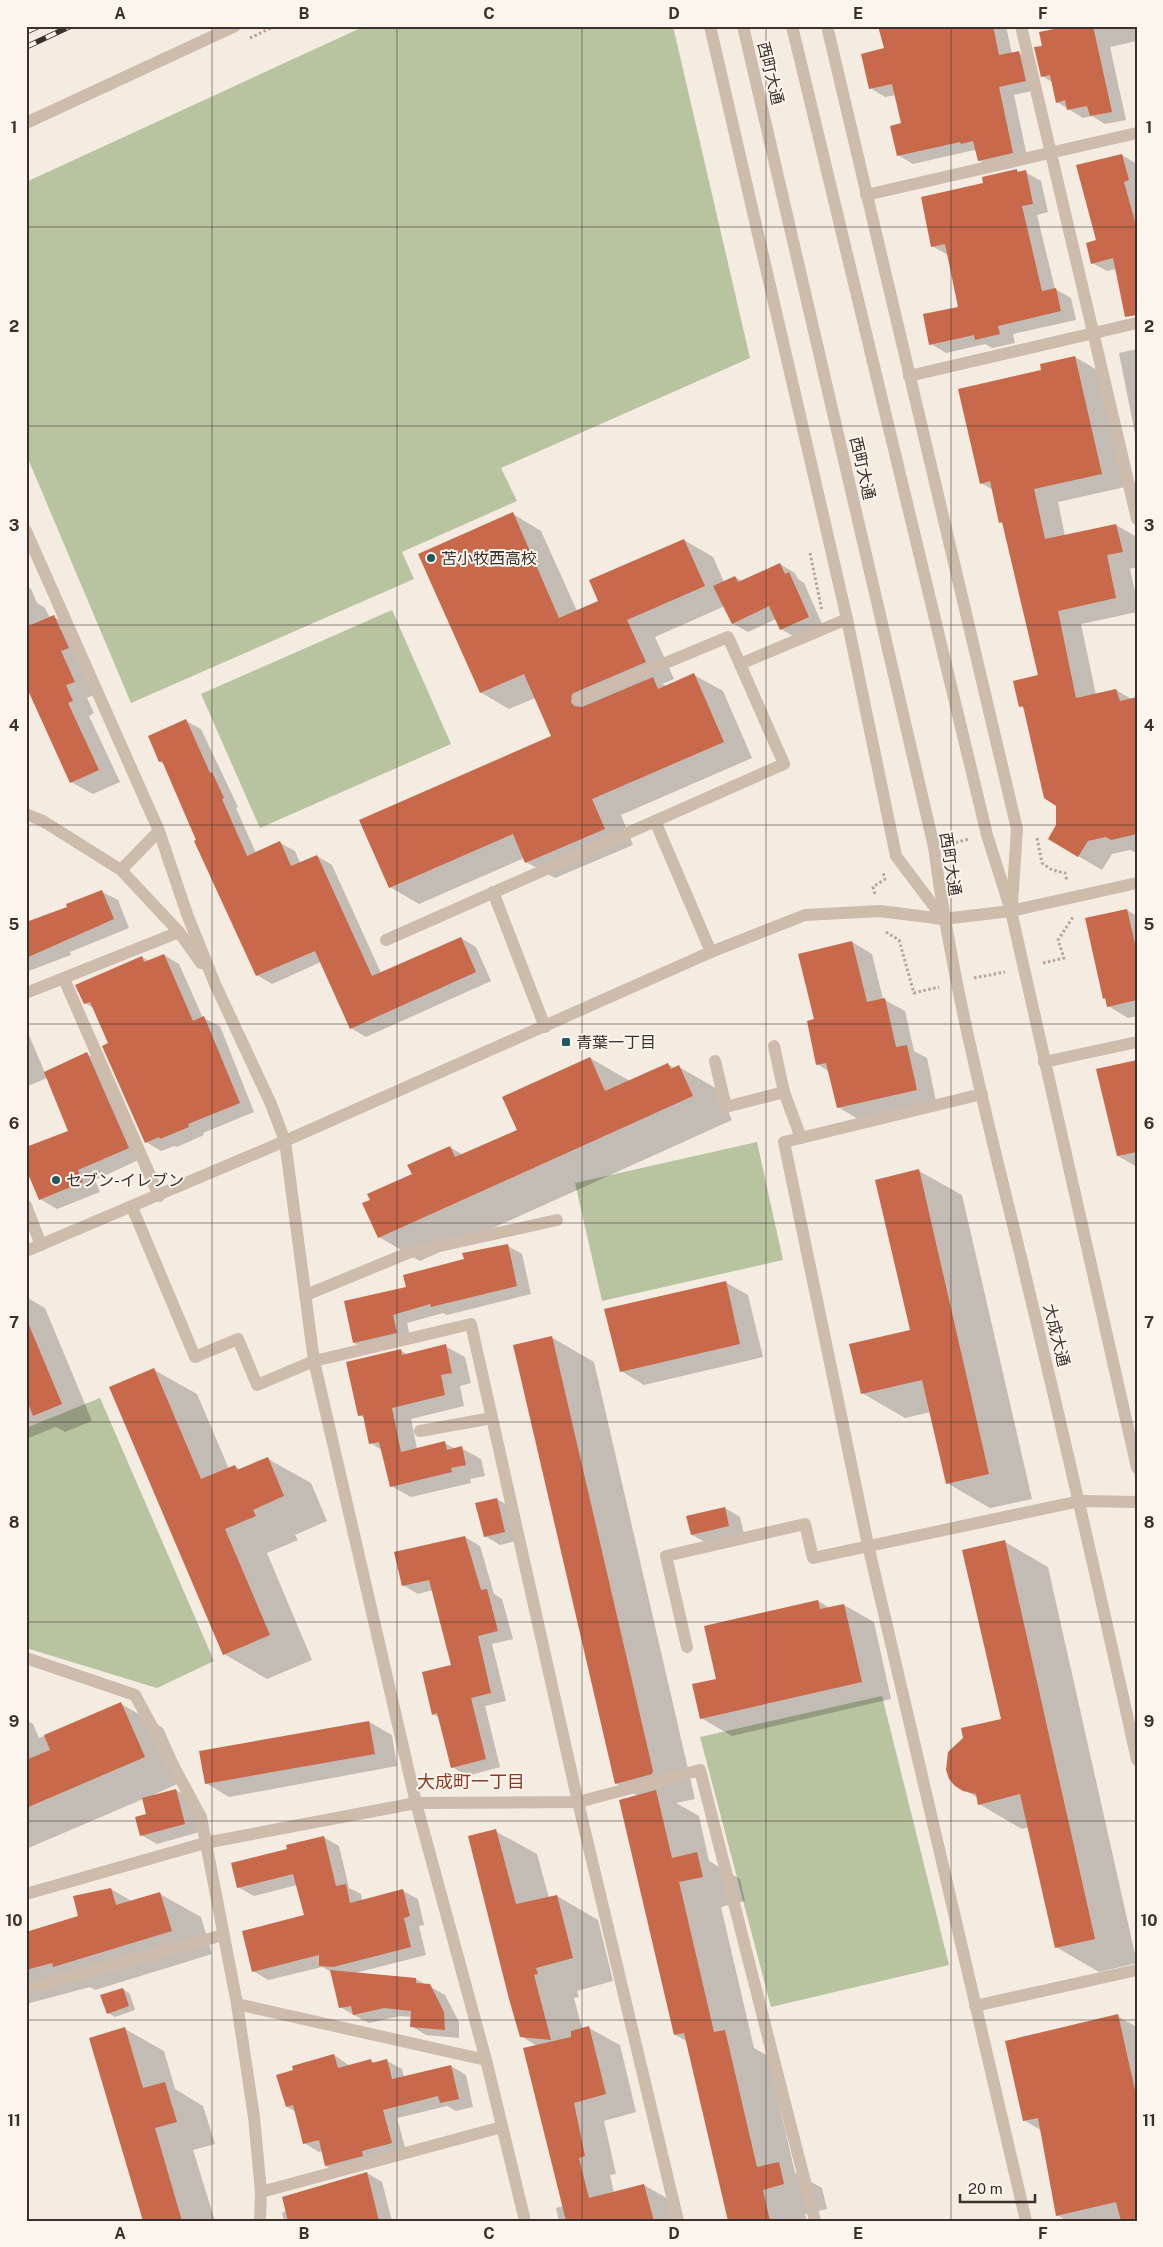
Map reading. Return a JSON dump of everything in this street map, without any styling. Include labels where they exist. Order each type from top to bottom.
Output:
[{"type":"street","points":[[26,123],[235,26]]},
{"type":"street","points":[[710,26],[847,619],[896,856],[943,919]]},
{"type":"street","name":"西町大通","points":[[743,26],[934,848],[943,919]]},
{"type":"street","name":"西町大通","points":[[792,26],[987,835],[1011,911]]},
{"type":"street","points":[[826,26],[1017,829],[1011,911],[1137,1468]]},
{"type":"street","points":[[1021,26],[1049,153],[1135,503],[1137,519]]},
{"type":"street","points":[[866,195],[1137,133]]},
{"type":"street","points":[[909,376],[1137,323]]},
{"type":"street","points":[[26,531],[158,831],[187,914],[216,984],[271,1104],[285,1141],[314,1361],[416,1803],[486,2060],[526,2221]]},
{"type":"street","points":[[740,664],[847,619]]},
{"type":"street","points":[[386,940],[784,764],[728,637],[579,699]]},
{"type":"street","points":[[26,814],[43,821],[122,870],[179,932],[216,984]]},
{"type":"street","points":[[654,821],[711,952]]},
{"type":"street","points":[[122,870],[158,831]]},
{"type":"street","points":[[26,1251],[159,1196],[711,952],[805,915],[880,911],[943,919],[1011,911],[1137,883]]},
{"type":"street","points":[[493,892],[545,1027]]},
{"type":"street","name":"大成大通","points":[[943,919],[982,1094],[1080,1501],[1137,1760]]},
{"type":"street","points":[[26,993],[179,932]]},
{"type":"street","points":[[64,979],[159,1196]]},
{"type":"street","points":[[1044,1062],[1137,1042]]},
{"type":"street","points":[[774,1046],[784,1092],[801,1138]]},
{"type":"street","points":[[715,1061],[726,1107],[784,1092]]},
{"type":"street","points":[[982,1094],[784,1142],[868,1546],[1026,2221]]},
{"type":"street","points":[[26,1206],[41,1245]]},
{"type":"street","points":[[132,1207],[195,1357],[238,1339],[258,1385],[314,1361],[471,1324],[578,1802],[678,2221]]},
{"type":"street","points":[[306,1296],[408,1253],[557,1220]]},
{"type":"street","points":[[420,1431],[492,1418]]},
{"type":"street","points":[[687,1647],[666,1556],[805,1524],[813,1558],[1080,1501],[1137,1502]]},
{"type":"street","points":[[26,1658],[135,1695],[201,1817],[237,2004],[254,2118],[261,2192],[260,2221]]},
{"type":"street","points":[[26,1894],[205,1843],[416,1803],[578,1802],[700,1770],[815,2221]]},
{"type":"street","points":[[26,1989],[223,1935]]},
{"type":"street","points":[[976,2006],[1137,1970]]},
{"type":"street","points":[[237,2004],[486,2060]]},
{"type":"street","points":[[261,2192],[502,2127]]},
{"type":"green space","points":[[365,26],[673,26],[750,358],[501,468],[517,501],[402,552],[414,579],[131,703],[26,454],[26,182]]},
{"type":"green space","points":[[392,610],[451,744],[260,828],[201,694]]},
{"type":"green space","points":[[757,1142],[783,1260],[602,1301],[575,1183]]},
{"type":"green space","points":[[100,1398],[214,1661],[157,1688],[26,1648],[26,1428]]},
{"type":"green space","points":[[882,1696],[949,1965],[771,2007],[700,1737]]},
{"type":"building","points":[[878,26],[993,26],[999,55],[1019,51],[1026,81],[999,87],[1013,153],[978,161],[973,141],[961,144],[960,142],[897,156],[890,126],[901,123],[892,84],[869,89],[861,54],[884,48]]},
{"type":"building","points":[[1053,26],[1093,26],[1112,112],[1090,116],[1087,106],[1067,110],[1065,100],[1056,103],[1050,75],[1041,77],[1034,47],[1042,46],[1039,32],[1054,29]]},
{"type":"building","points":[[1122,154],[1129,180],[1124,182],[1137,229],[1137,315],[1125,317],[1113,258],[1091,264],[1086,243],[1096,240],[1076,165]]},
{"type":"building","points":[[1017,169],[1017,172],[1026,170],[1033,204],[1022,206],[1042,291],[1056,288],[1061,311],[998,326],[1000,334],[975,340],[974,335],[929,345],[923,314],[958,307],[945,244],[931,247],[921,197],[983,183],[982,177]]},
{"type":"building","points":[[1075,356],[1102,474],[1034,489],[1045,539],[1116,524],[1123,552],[1107,555],[1116,598],[1058,611],[1076,698],[1116,689],[1120,701],[1137,697],[1137,834],[1111,840],[1106,837],[1088,841],[1078,857],[1048,839],[1056,825],[1056,806],[1044,798],[1023,706],[1019,707],[1013,681],[1038,675],[1002,522],[999,523],[990,481],[980,484],[958,389],[1041,370],[1040,364]]},
{"type":"building","points":[[513,512],[559,618],[598,601],[589,580],[684,539],[705,586],[627,620],[646,662],[572,694],[571,702],[574,706],[582,707],[653,677],[658,689],[694,673],[724,742],[592,799],[605,829],[525,863],[513,834],[389,888],[359,820],[551,736],[524,674],[480,693],[418,554]]},
{"type":"building","points":[[780,563],[785,574],[789,572],[809,617],[780,630],[769,606],[732,624],[713,586],[735,576],[738,582]]},
{"type":"building","points":[[54,615],[69,648],[61,651],[75,682],[66,685],[73,701],[68,703],[99,770],[70,783],[26,686],[26,627]]},
{"type":"building","points":[[186,719],[210,773],[212,772],[224,798],[222,799],[247,856],[280,841],[291,866],[317,855],[372,976],[461,937],[476,972],[350,1029],[315,951],[256,976],[194,841],[196,840],[162,761],[159,762],[148,736]]},
{"type":"building","points":[[102,890],[114,919],[26,958],[26,922],[67,907],[66,904]]},
{"type":"building","points":[[1127,909],[1137,952],[1137,1000],[1107,1007],[1105,998],[1103,999],[1085,918]]},
{"type":"building","points":[[852,941],[867,1002],[885,998],[896,1047],[907,1045],[917,1090],[837,1108],[826,1063],[816,1065],[807,1021],[814,1019],[798,954]]},
{"type":"building","points":[[164,954],[193,1021],[204,1016],[240,1103],[188,1124],[189,1127],[145,1143],[102,1046],[108,1043],[90,1002],[84,1004],[75,985],[142,956],[144,962]]},
{"type":"building","points":[[87,1052],[129,1148],[78,1170],[83,1182],[39,1200],[26,1169],[26,1147],[68,1131],[44,1072]]},
{"type":"building","points":[[590,1057],[605,1091],[668,1063],[671,1069],[679,1065],[693,1096],[378,1238],[362,1203],[370,1200],[367,1194],[412,1174],[407,1165],[450,1146],[455,1157],[517,1130],[502,1097]]},
{"type":"building","points":[[1137,1060],[1137,1152],[1117,1156],[1096,1069]]},
{"type":"building","points":[[919,1169],[989,1474],[946,1484],[922,1380],[861,1394],[849,1344],[910,1330],[875,1180]]},
{"type":"building","points":[[508,1244],[517,1286],[431,1307],[430,1304],[393,1315],[397,1333],[353,1343],[344,1301],[406,1287],[403,1275],[464,1259],[462,1253]]},
{"type":"building","points":[[726,1281],[740,1344],[620,1372],[604,1309]]},
{"type":"building","points":[[26,1318],[62,1404],[33,1416],[26,1398]]},
{"type":"building","points":[[552,1336],[653,1771],[652,1774],[615,1784],[513,1345]]},
{"type":"building","points":[[446,1344],[452,1373],[441,1375],[445,1395],[392,1408],[401,1452],[445,1441],[447,1450],[462,1446],[466,1465],[451,1468],[452,1472],[390,1487],[379,1442],[369,1444],[363,1415],[358,1416],[346,1362],[401,1349],[402,1355]]},
{"type":"building","points":[[154,1368],[201,1479],[235,1465],[237,1470],[268,1457],[284,1496],[253,1510],[256,1516],[225,1529],[270,1635],[223,1655],[109,1387]]},
{"type":"building","points":[[497,1498],[505,1532],[484,1537],[475,1503]]},
{"type":"building","points":[[725,1507],[729,1526],[691,1535],[686,1516]]},
{"type":"building","points":[[465,1536],[481,1590],[487,1589],[498,1631],[478,1636],[491,1693],[471,1698],[486,1759],[451,1768],[437,1713],[432,1715],[422,1672],[451,1665],[429,1580],[402,1586],[394,1552]]},
{"type":"building","points":[[1005,1540],[1095,1939],[1055,1948],[1020,1794],[978,1805],[976,1794],[963,1791],[955,1786],[949,1779],[946,1770],[948,1752],[963,1738],[961,1728],[1001,1719],[962,1550]]},
{"type":"building","points":[[818,1600],[820,1609],[844,1604],[862,1682],[700,1719],[692,1684],[716,1679],[704,1626]]},
{"type":"building","points":[[121,1702],[145,1757],[26,1808],[26,1760],[50,1750],[44,1735]]},
{"type":"building","points":[[369,1721],[375,1754],[205,1784],[199,1751]]},
{"type":"building","points":[[176,1789],[185,1824],[140,1836],[135,1817],[146,1814],[142,1798]]},
{"type":"building","points":[[656,1790],[672,1858],[697,1852],[703,1877],[679,1882],[714,2032],[725,2030],[757,2167],[779,2162],[784,2184],[763,2190],[770,2221],[728,2221],[684,2033],[674,2035],[619,1800]]},
{"type":"building","points":[[496,1829],[516,1904],[557,1895],[573,1958],[536,1968],[538,1974],[534,1975],[551,2040],[520,2037],[509,1999],[468,1836]]},
{"type":"building","points":[[324,1836],[336,1886],[346,1884],[350,1903],[403,1889],[410,1916],[404,1918],[411,1947],[333,1967],[319,1966],[319,1955],[252,1972],[242,1931],[304,1915],[293,1874],[237,1888],[231,1863],[287,1849],[286,1845]]},
{"type":"building","points":[[111,1888],[116,1905],[160,1892],[172,1931],[53,1967],[52,1963],[26,1970],[26,1932],[78,1916],[73,1896]]},
{"type":"building","points":[[330,1970],[416,1978],[416,1983],[430,1984],[444,2012],[445,2030],[410,2027],[411,2011],[384,2008],[353,2015],[351,2006],[339,2008]]},
{"type":"building","points":[[123,1988],[129,2006],[107,2014],[100,1995]]},
{"type":"building","points":[[1118,2014],[1137,2099],[1137,2221],[1121,2221],[1116,2202],[1056,2216],[1038,2118],[1023,2121],[1005,2041]]},
{"type":"building","points":[[589,2026],[606,2094],[574,2103],[585,2156],[579,2158],[589,2198],[644,2184],[654,2221],[566,2221],[523,2048],[571,2037],[571,2031]]},
{"type":"building","points":[[125,2027],[143,2088],[165,2082],[177,2122],[155,2128],[182,2221],[143,2221],[89,2038]]},
{"type":"building","points":[[334,2054],[338,2068],[371,2059],[372,2063],[387,2059],[392,2079],[451,2065],[459,2099],[440,2103],[438,2096],[383,2110],[392,2143],[362,2151],[363,2156],[325,2166],[319,2140],[303,2144],[293,2105],[286,2107],[276,2075],[293,2070],[292,2066]]},
{"type":"building","points":[[367,2172],[379,2221],[288,2221],[282,2197]]},
{"type":"railway","points":[[26,32],[39,26]]},
{"type":"railway","points":[[26,47],[71,26]]},
{"type":"place","name":"苫小牧西高校","points":[[431,558]]},
{"type":"place","name":"青葉一丁目","points":[[566,1042]]},
{"type":"place","name":"セブン-イレブン","points":[[56,1180]]},
{"type":"district","name":"大成町一丁目","points":[[471,1782]]}]
